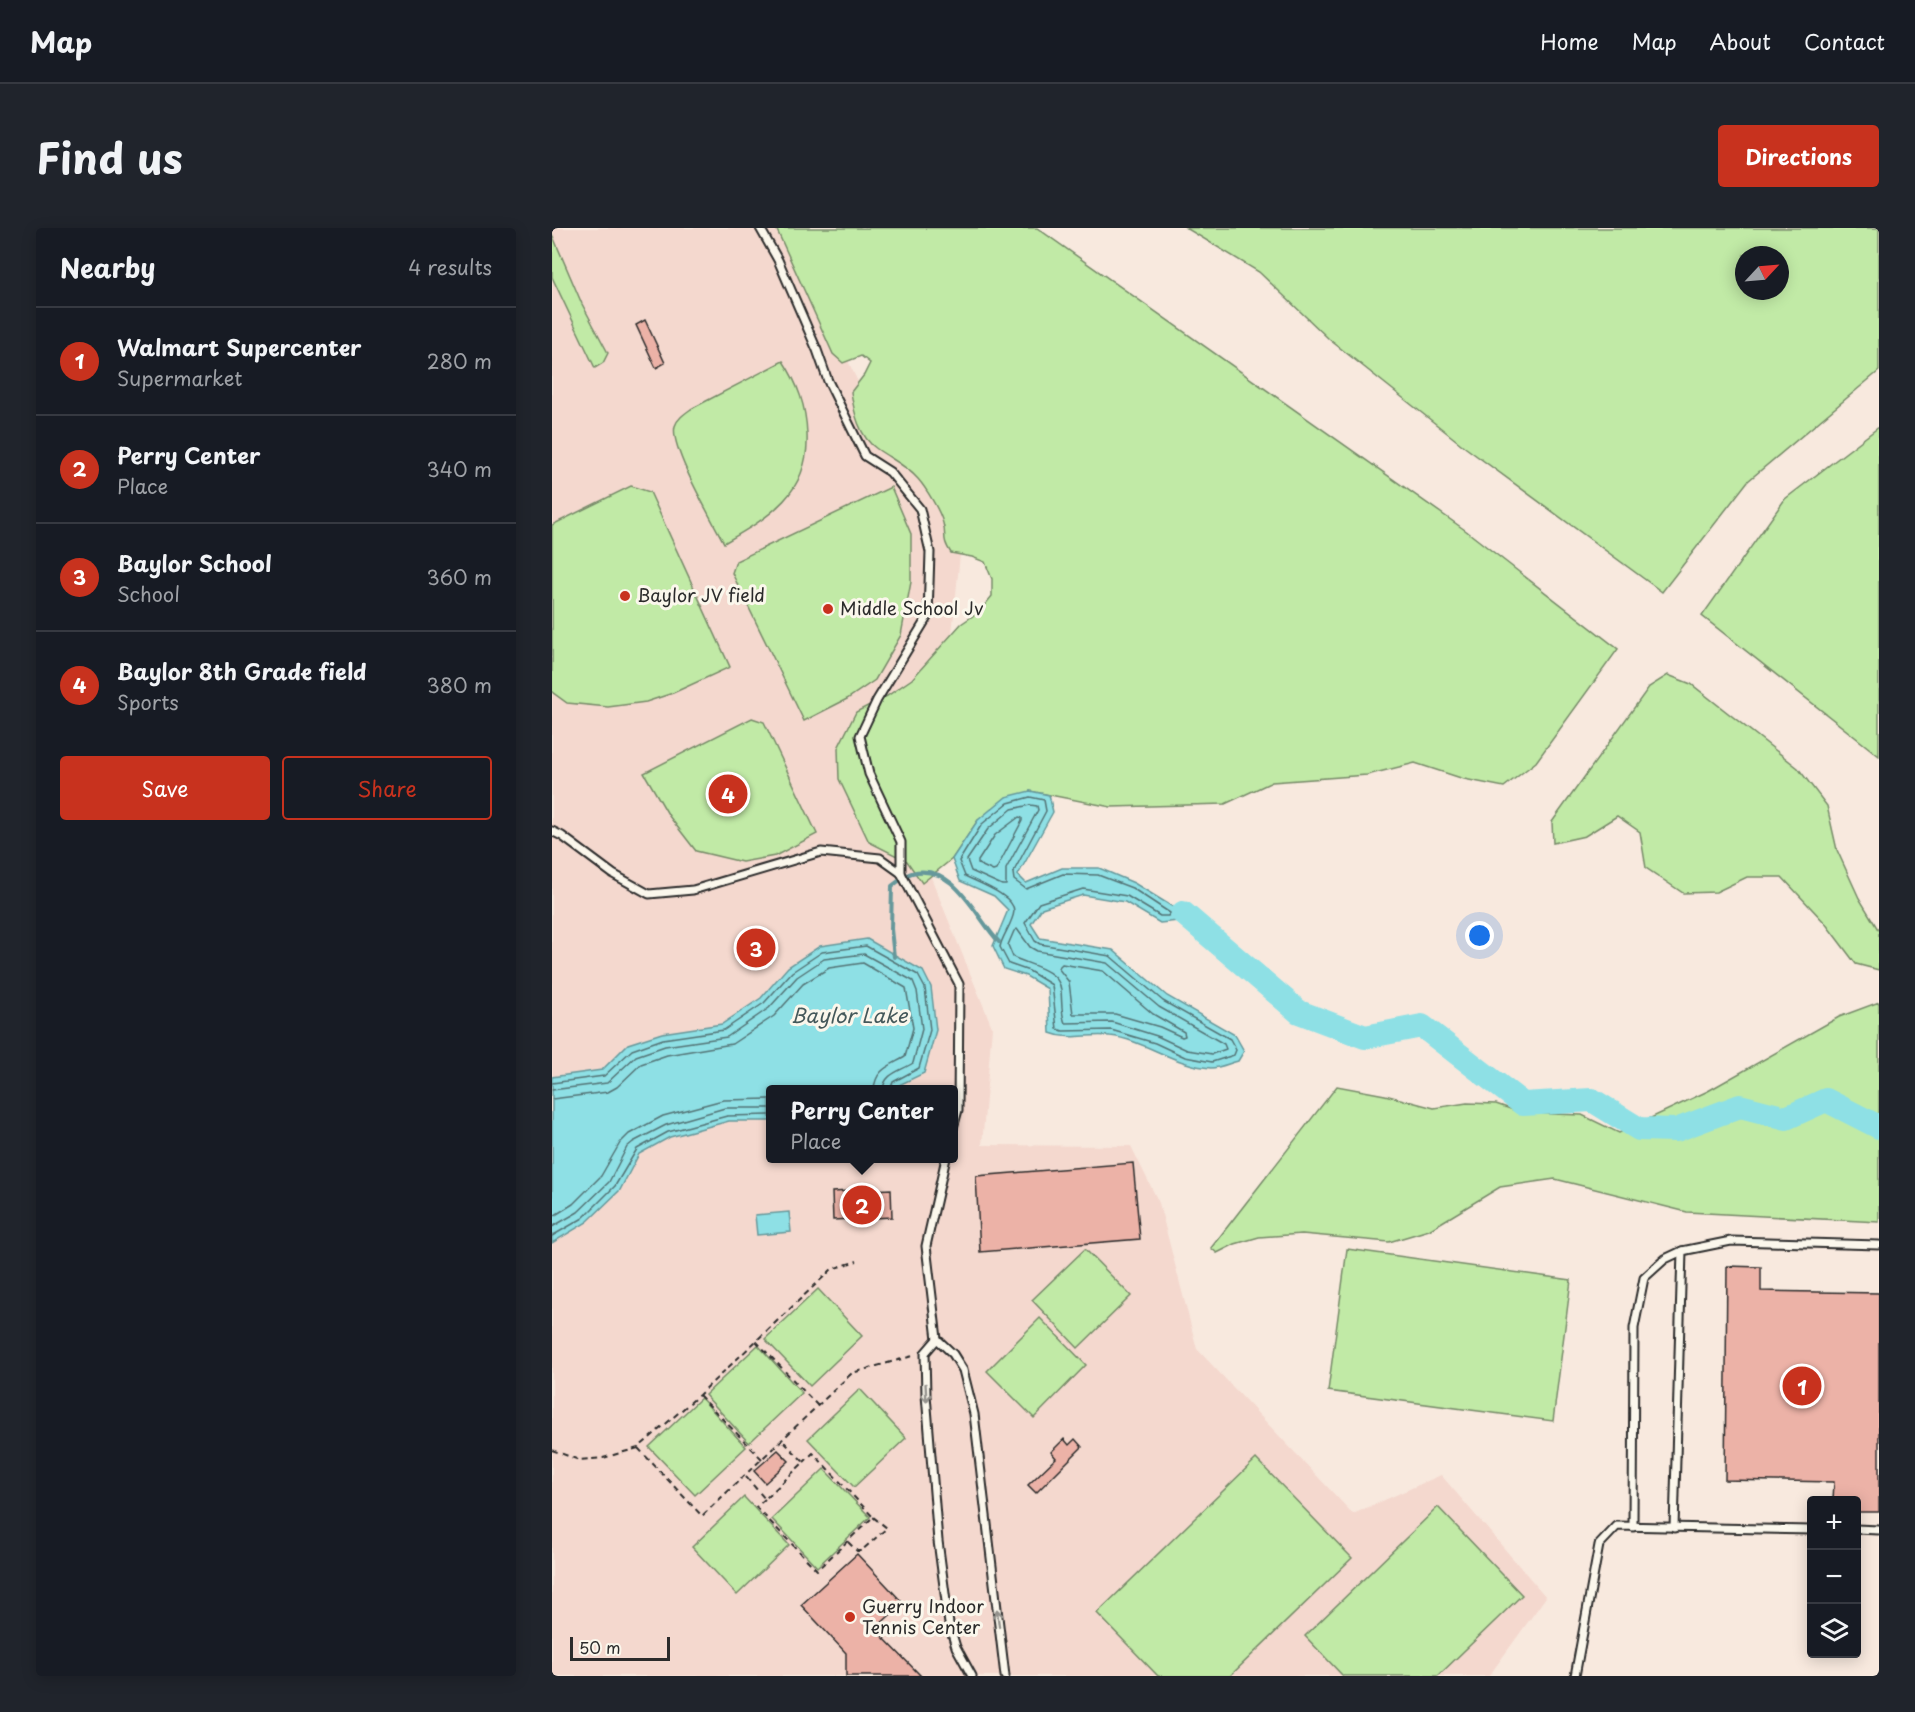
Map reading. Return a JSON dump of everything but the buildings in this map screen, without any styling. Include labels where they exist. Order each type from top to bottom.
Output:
[{"type":"lane","points":[[760,228],[778,260],[828,381],[865,456],[890,472],[920,509],[930,552],[928,616],[877,700],[860,736],[869,774],[901,843],[901,873]]},
{"type":"lane","points":[[552,831],[613,874],[649,894],[693,890],[821,852],[880,858],[901,873],[959,984],[958,1110]]},
{"type":"lane","points":[[945,1163],[926,1246],[937,1339],[953,1354],[963,1370],[974,1414],[1005,1676]]},
{"type":"lane","points":[[1633,1527],[1634,1328],[1644,1278],[1665,1259],[1682,1251],[1731,1241],[1879,1245]]},
{"type":"lane","points":[[1674,1528],[1682,1251]]},
{"type":"lane","points":[[937,1339],[924,1353],[938,1541],[949,1624],[956,1647],[972,1676]]},
{"type":"lane","points":[[1575,1676],[1599,1545],[1617,1526],[1807,1530]]},
{"type":"lane","points":[[1861,1529],[1879,1530]]},
{"type":"path","points":[[552,1450],[579,1460],[603,1458],[638,1448],[699,1395],[832,1269],[856,1261]]},
{"type":"path","points":[[756,1341],[818,1406]]},
{"type":"path","points":[[638,1448],[702,1516],[852,1374],[924,1353]]},
{"type":"path","points":[[699,1395],[762,1459]]},
{"type":"path","points":[[782,1440],[804,1462]]},
{"type":"path","points":[[847,1541],[857,1551],[861,1551],[887,1528],[873,1517],[813,1453],[756,1508],[817,1570],[847,1541],[873,1517]]},
{"type":"path","points":[[745,1476],[765,1499]]},
{"type":"shaded area","points":[[552,228],[785,228],[858,382],[963,525],[928,870],[992,1027],[982,1145],[1131,1146],[1159,1203],[1197,1349],[1353,1514],[1441,1475],[1546,1597],[1489,1676],[552,1676]]},
{"type":"green space","points":[[776,228],[1037,228],[1465,530],[1618,649],[1536,762],[1504,787],[1464,779],[1415,763],[1367,775],[1272,782],[1225,804],[1111,807],[1030,791],[978,820],[952,859],[922,883],[907,861],[869,842],[839,779],[838,748],[856,712],[887,696],[912,679],[961,624],[980,611],[992,596],[992,579],[985,562],[951,553],[945,541],[941,518],[921,483],[913,474],[877,449],[866,438],[856,416],[851,392],[870,363],[861,356],[843,363],[833,354]]},
{"type":"green space","points":[[1186,228],[1879,228],[1879,371],[1748,481],[1662,592],[1466,448],[1330,340],[1259,272]]},
{"type":"green space","points":[[552,234],[582,304],[608,353],[603,363],[595,368],[552,277]]},
{"type":"green space","points":[[783,361],[797,387],[805,414],[806,455],[802,472],[794,488],[771,513],[724,543],[685,466],[675,436],[675,426],[679,419],[691,409]]},
{"type":"green space","points":[[1879,427],[1879,756],[1702,616],[1785,499]]},
{"type":"green space","name":"Baylor JV field","points":[[631,486],[650,492],[730,667],[673,693],[646,702],[608,707],[567,703],[552,692],[552,525]]},
{"type":"green space","name":"Middle School Jv","points":[[891,487],[911,534],[911,582],[901,635],[875,680],[847,699],[804,721],[732,573],[736,561]]},
{"type":"green space","points":[[1668,675],[1691,684],[1798,768],[1827,806],[1837,850],[1859,898],[1879,931],[1879,970],[1856,964],[1825,923],[1782,877],[1747,877],[1716,892],[1683,893],[1646,868],[1640,832],[1617,816],[1585,836],[1553,843],[1552,822],[1649,687]]},
{"type":"green space","points":[[752,718],[764,722],[817,834],[775,856],[742,862],[696,851],[669,816],[644,773]]},
{"type":"green space","points":[[1879,1002],[1879,1222],[1687,1212],[1555,1179],[1500,1187],[1429,1230],[1389,1242],[1302,1234],[1259,1237],[1235,1244],[1217,1253],[1211,1248],[1337,1086],[1385,1095],[1434,1108],[1467,1103],[1496,1104],[1522,1113],[1582,1115],[1619,1133],[1708,1091],[1839,1017]]},
{"type":"green space","points":[[1085,1249],[1131,1296],[1078,1348],[1032,1300]]},
{"type":"green space","points":[[1347,1249],[1571,1280],[1553,1421],[1328,1391]]},
{"type":"green space","points":[[818,1289],[862,1336],[810,1386],[765,1339]]},
{"type":"green space","points":[[1040,1318],[1086,1365],[1034,1418],[987,1371]]},
{"type":"green space","points":[[758,1345],[802,1393],[749,1443],[705,1395]]},
{"type":"green space","points":[[860,1389],[906,1438],[854,1487],[808,1439]]},
{"type":"green space","points":[[701,1398],[746,1447],[695,1495],[649,1447]]},
{"type":"green space","points":[[1256,1459],[1352,1558],[1230,1676],[1158,1676],[1097,1613]]},
{"type":"green space","points":[[824,1469],[870,1517],[817,1567],[772,1519]]},
{"type":"green space","points":[[744,1497],[789,1545],[737,1595],[692,1547]]},
{"type":"green space","points":[[1438,1507],[1522,1595],[1438,1676],[1343,1676],[1305,1636]]},
{"type":"water","points":[[1030,791],[1049,795],[1053,812],[1018,875],[1026,883],[1062,868],[1099,868],[1134,883],[1183,913],[1178,921],[1160,923],[1125,902],[1083,895],[1042,908],[1031,924],[1040,938],[1113,950],[1167,996],[1235,1035],[1244,1051],[1238,1061],[1211,1068],[1185,1063],[1123,1038],[1102,1035],[1072,1037],[1050,1033],[1048,989],[1026,976],[1004,969],[993,946],[1008,910],[994,896],[960,881],[952,859],[978,820],[1006,797]]},
{"type":"water","name":"Baylor Lake","points":[[867,939],[923,971],[931,987],[936,1030],[924,1073],[899,1085],[766,1085],[766,1121],[729,1121],[670,1137],[639,1154],[620,1190],[587,1222],[552,1243],[552,1077],[602,1070],[628,1044],[662,1033],[722,1024],[761,998],[788,967],[820,946]]},
{"type":"water","points":[[789,1212],[791,1232],[757,1235],[755,1215]]},
{"type":"waterway","points":[[894,957],[891,929],[892,886],[912,873],[927,872],[940,876],[952,884],[963,894],[999,942]]},
{"type":"waterway","points":[[1183,913],[1299,1012],[1365,1037],[1422,1026],[1523,1104],[1592,1100],[1639,1129],[1676,1130],[1740,1106],[1786,1118],[1826,1100],[1879,1127]]},
{"type":"place","name":"Baylor JV field","points":[[625,596]]},
{"type":"place","name":"Middle School Jv","points":[[828,609]]},
{"type":"place","name":"Baylor 8th Grade field","points":[[728,794]]},
{"type":"place","name":"Baylor School","points":[[756,948]]},
{"type":"place","name":"Perry Center","points":[[862,1205]]},
{"type":"place","name":"Walmart Supercenter","points":[[1802,1386]]},
{"type":"place","name":"Guerry Indoor Tennis Center","points":[[850,1617]]}]
